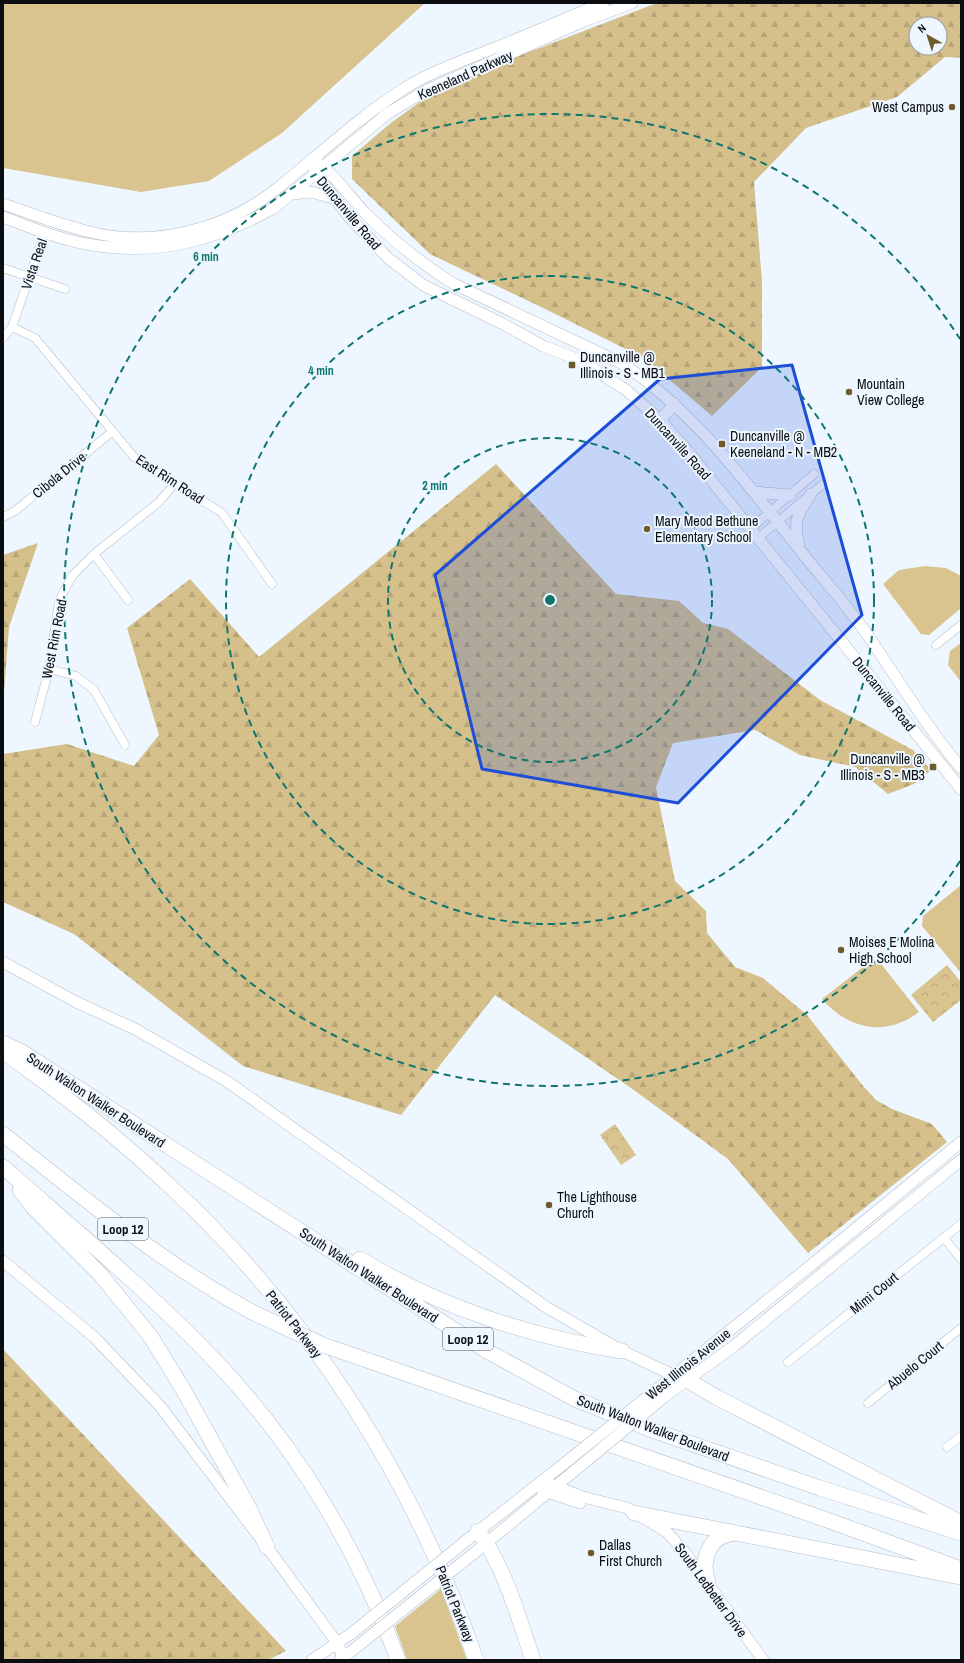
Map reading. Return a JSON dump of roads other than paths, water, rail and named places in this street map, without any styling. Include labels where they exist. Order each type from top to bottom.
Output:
[{"type":"highway","name":"South Walton Walker Boulevard","points":[[3,1043],[22,1052],[487,1351],[575,1399],[652,1430],[716,1453],[961,1533]]},
{"type":"highway","name":"Patriot Parkway","points":[[3,1051],[99,1124],[175,1191],[242,1259],[311,1344],[351,1401],[405,1494],[452,1592],[476,1660]]},
{"type":"highway","name":"South Walton Walker Boulevard","points":[[3,1134],[119,1226],[187,1274],[252,1312],[323,1345],[823,1518],[961,1569]]},
{"type":"highway","points":[[4,1167],[32,1206],[100,1274],[150,1337],[184,1391],[250,1510],[268,1547]]},
{"type":"highway","points":[[4,1167],[185,1330],[252,1403],[286,1448],[336,1523],[360,1567],[398,1660]]},
{"type":"highway","points":[[231,1186],[273,1205],[366,1262],[444,1300],[512,1326],[586,1346],[622,1351]]},
{"type":"highway","points":[[680,1377],[961,1524]]},
{"type":"highway","points":[[634,1513],[961,1577]]},
{"type":"highway","points":[[708,1583],[704,1562],[708,1550],[714,1542],[724,1536],[741,1533]]},
{"type":"highway","points":[[477,1538],[514,1606],[533,1660]]},
{"type":"main road","name":"Keeneland Parkway","points":[[3,204],[87,232],[110,236],[140,238],[182,233],[231,217],[256,204],[278,188],[348,129],[380,105],[418,80],[603,3]]},
{"type":"main road","name":"Keeneland Parkway","points":[[3,217],[45,232],[86,244],[110,248],[162,248],[200,240],[236,227],[274,208],[292,195],[388,113],[443,82],[584,21],[632,3]]},
{"type":"main road","points":[[348,129],[357,139]]},
{"type":"main road","name":"Duncanville Road","points":[[312,159],[320,170],[420,261],[454,284],[623,364],[648,381],[675,404],[721,452],[863,629],[924,721],[961,768]]},
{"type":"main road","name":"Duncanville Road","points":[[320,170],[333,198],[368,239],[422,285],[503,324],[542,346],[579,360],[626,390],[660,420],[690,454],[961,789]]},
{"type":"main road","points":[[292,195],[311,192],[333,198]]},
{"type":"main road","name":"Vista Real","points":[[45,232],[49,220]]},
{"type":"main road","points":[[410,276],[420,261]]},
{"type":"main road","points":[[542,346],[550,330]]},
{"type":"main road","points":[[660,420],[675,404]]},
{"type":"main road","points":[[754,492],[790,496]]},
{"type":"main road","points":[[800,551],[795,529],[799,511],[811,494]]},
{"type":"main road","points":[[3,962],[76,1002],[135,1029],[228,1082],[546,1307],[622,1351],[680,1377]]},
{"type":"main road","name":"West Illinois Avenue","points":[[342,1659],[473,1554],[477,1538],[551,1490],[578,1468],[664,1397],[680,1377],[755,1311],[961,1142]]},
{"type":"main road","name":"West Illinois Avenue","points":[[312,1660],[338,1644],[477,1538],[539,1484],[652,1393],[680,1377],[762,1322],[961,1160]]},
{"type":"main road","points":[[3,1261],[94,1337],[160,1406],[268,1547],[338,1644],[342,1659]]},
{"type":"main road","points":[[815,1262],[823,1273]]},
{"type":"main road","points":[[755,1311],[762,1322]]},
{"type":"main road","points":[[578,1468],[572,1475],[571,1483],[576,1492],[582,1497]]},
{"type":"main road","name":"South Ledbetter Drive","points":[[539,1484],[566,1499],[626,1514],[634,1513]]},
{"type":"main road","name":"South Ledbetter Drive","points":[[551,1490],[627,1508],[653,1522],[666,1532],[681,1547],[763,1660]]},
{"type":"street","name":"Vista Real","points":[[3,338],[12,327],[45,232]]},
{"type":"street","points":[[3,268],[65,289]]},
{"type":"street","name":"East Rim Road","points":[[12,327],[36,338],[134,457],[222,513],[272,584]]},
{"type":"street","name":"Cibola Drive","points":[[3,517],[15,511],[113,431]]},
{"type":"street","points":[[750,529],[814,474]]},
{"type":"street","name":"West Rim Road","points":[[35,722],[49,669],[59,601],[72,576],[94,554],[160,502],[175,483]]},
{"type":"street","points":[[758,538],[822,485]]},
{"type":"street","points":[[94,554],[128,600]]},
{"type":"street","points":[[936,645],[961,625]]},
{"type":"street","points":[[49,669],[76,676],[94,690],[125,745]]},
{"type":"street","name":"Mimi Court","points":[[788,1362],[961,1224]]},
{"type":"street","points":[[944,1238],[961,1259]]},
{"type":"street","name":"Abuelo Court","points":[[868,1403],[961,1328]]},
{"type":"street","points":[[947,1447],[961,1436]]},
{"type":"place","name":"West Campus","points":[[952,107]]},
{"type":"place","name":"Duncanville @ Illinois - S - MB1","points":[[572,365]]},
{"type":"place","name":"Mountain View College","points":[[849,392]]},
{"type":"place","name":"Duncanville @ Keeneland - N - MB2","points":[[722,444]]},
{"type":"place","name":"Mary Meod Bethune Elementary School","points":[[647,529]]},
{"type":"place","name":"Duncanville @ Illinois - S - MB3","points":[[933,767]]},
{"type":"place","name":"Moises E Molina High School","points":[[841,950]]},
{"type":"place","name":"The Lighthouse Church","points":[[549,1205]]},
{"type":"place","name":"Dallas First Church","points":[[591,1553]]}]
